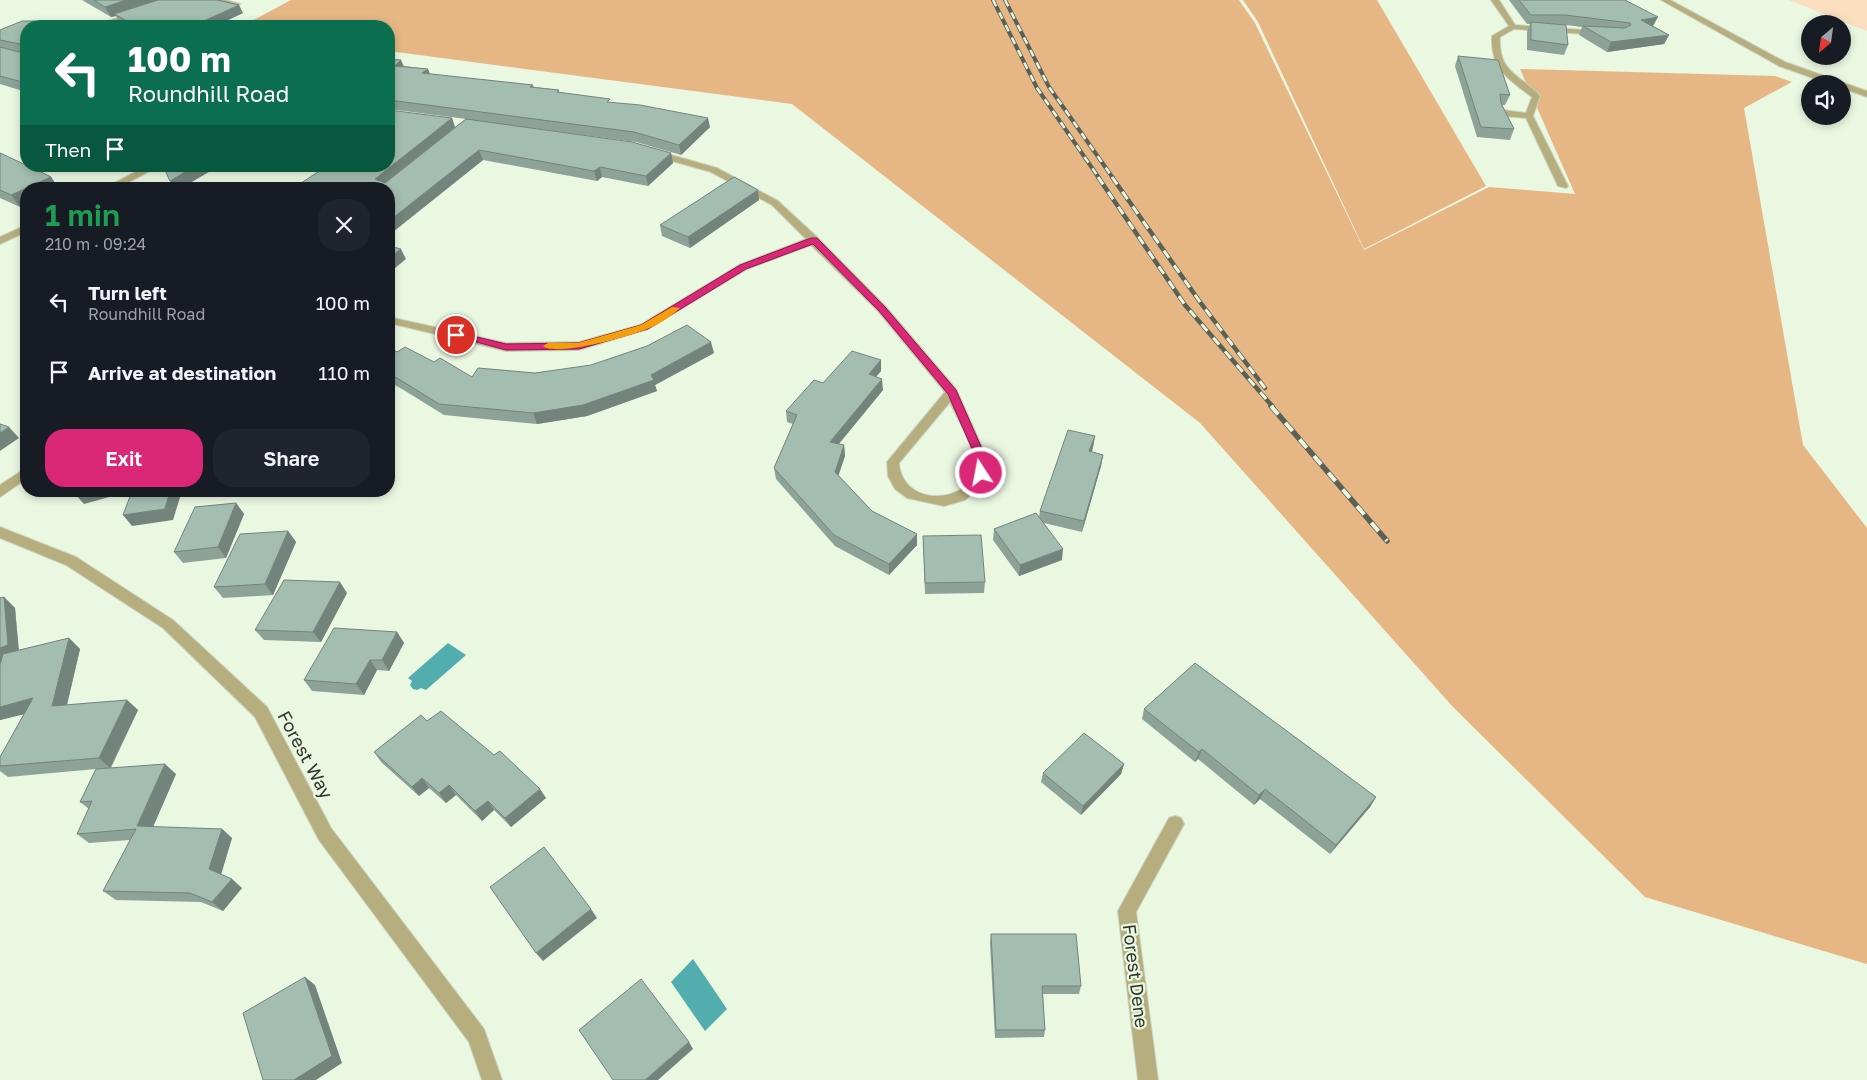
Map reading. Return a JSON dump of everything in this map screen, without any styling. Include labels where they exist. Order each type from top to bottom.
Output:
[{"type":"street","points":[[211,0],[236,4]]},
{"type":"street","points":[[1495,0],[1513,26]]},
{"type":"street","points":[[1665,0],[1782,64],[1814,75]]},
{"type":"street","points":[[116,20],[142,13]]},
{"type":"street","points":[[1563,186],[1529,116],[1536,96],[1501,68],[1494,50],[1496,36],[1513,26],[1611,33]]},
{"type":"street","points":[[1851,88],[1867,94]]},
{"type":"street","points":[[1503,113],[1529,116]]},
{"type":"street","points":[[645,150],[723,175],[776,203],[882,309],[952,392],[981,458],[981,473],[973,486],[960,497],[944,501],[927,500],[912,495],[900,486],[894,476],[893,462],[952,392]]},
{"type":"street","points":[[122,182],[143,172]]},
{"type":"street","points":[[0,241],[20,231]]},
{"type":"street","points":[[395,321],[506,347],[579,346],[644,327],[743,267],[814,240]]},
{"type":"street","points":[[0,492],[20,477]]},
{"type":"street","name":"Forest Way","points":[[0,532],[71,560],[168,624],[261,712],[325,834],[477,1036],[492,1080]]},
{"type":"street","name":"Forest Dene","points":[[1148,1080],[1127,911],[1175,824]]},
{"type":"shaded area","points":[[291,0],[1239,0],[1255,23],[1364,250],[1489,187],[1575,194],[1520,69],[1775,76],[1792,82],[1744,108],[1803,445],[1867,528],[1867,964],[1645,897],[1453,707],[1200,423],[792,104],[395,52],[395,20],[253,20]]},
{"type":"shaded area","points":[[1243,0],[1377,0],[1486,186],[1364,249],[1258,22]]},
{"type":"shaded area","points":[[1789,0],[1867,0],[1867,31],[1851,25],[1851,15],[1827,15]]},
{"type":"water","points":[[448,643],[466,655],[426,690],[421,688],[413,689],[410,685],[412,681],[408,678]]},
{"type":"water","points":[[693,959],[727,1009],[705,1031],[671,982]]},
{"type":"building","points":[[94,0],[126,0],[105,7]]},
{"type":"building","points":[[158,0],[217,0],[239,5],[206,20],[125,20],[114,14]]},
{"type":"building","points":[[1519,0],[1625,0],[1658,17],[1641,20],[1669,35],[1611,42],[1583,26],[1625,28],[1631,25],[1630,23],[1565,15],[1531,15]]},
{"type":"building","points":[[20,22],[20,44],[0,40],[0,30]]},
{"type":"building","points":[[1531,22],[1566,25],[1568,45],[1531,40]]},
{"type":"building","points":[[0,47],[19,52],[20,81],[0,76]]},
{"type":"building","points":[[1458,56],[1498,60],[1510,95],[1500,94],[1501,103],[1514,129],[1481,127]]},
{"type":"building","points":[[395,60],[401,60],[395,66]]},
{"type":"building","points":[[395,66],[428,69],[422,73],[533,85],[530,87],[559,90],[557,92],[610,99],[607,102],[640,105],[708,118],[679,145],[634,132],[395,101]]},
{"type":"building","points":[[395,111],[452,118],[395,163]]},
{"type":"building","points":[[466,119],[632,142],[671,153],[646,176],[600,167],[594,171],[479,150],[395,216],[395,182],[386,182]]},
{"type":"building","points":[[0,153],[20,162],[20,172],[41,172],[51,177],[40,182],[20,182],[20,191],[11,195],[0,190]]},
{"type":"building","points":[[166,172],[185,172],[170,181]]},
{"type":"building","points":[[318,172],[384,172],[375,179],[382,182],[303,182]]},
{"type":"building","points":[[734,177],[758,190],[688,237],[660,225]]},
{"type":"building","points":[[395,248],[401,249],[395,254]]},
{"type":"building","points":[[687,325],[711,342],[651,375],[654,380],[583,405],[533,413],[439,404],[395,377],[395,351],[397,352],[405,347],[434,362],[440,358],[472,377],[478,368],[535,373],[591,365],[647,346]]},
{"type":"building","points":[[852,351],[881,360],[869,374],[882,379],[830,442],[844,445],[835,472],[872,511],[917,534],[889,564],[834,535],[774,468],[797,415],[786,411],[814,380],[823,383]]},
{"type":"building","points":[[0,424],[9,427],[0,433]]},
{"type":"building","points":[[1068,430],[1095,436],[1089,451],[1103,455],[1084,521],[1040,511]]},
{"type":"building","points":[[130,497],[168,497],[165,509],[123,515]]},
{"type":"building","points":[[236,503],[218,547],[174,552],[195,507]]},
{"type":"building","points":[[1036,513],[1063,549],[1020,565],[994,529]]},
{"type":"building","points":[[288,531],[265,584],[214,587],[240,534]]},
{"type":"building","points":[[981,535],[985,582],[925,583],[923,536]]},
{"type":"building","points":[[284,580],[340,582],[313,632],[255,630]]},
{"type":"building","points":[[4,597],[8,645],[0,648],[0,598]]},
{"type":"building","points":[[334,628],[397,632],[382,660],[370,660],[356,684],[304,680]]},
{"type":"building","points":[[69,638],[52,706],[127,700],[99,758],[0,766],[0,757],[33,698],[0,707],[0,665],[3,654]]},
{"type":"building","points":[[1195,663],[1376,797],[1336,845],[1265,789],[1259,795],[1202,749],[1199,752],[1144,709]]},
{"type":"building","points":[[441,711],[494,755],[500,751],[540,789],[505,818],[488,801],[475,811],[449,785],[439,793],[422,778],[412,787],[374,752],[421,715],[427,721]]},
{"type":"building","points":[[1084,733],[1124,764],[1083,806],[1043,773]]},
{"type":"building","points":[[165,764],[137,826],[222,829],[209,869],[232,879],[212,902],[190,893],[103,891],[136,829],[77,834],[92,801],[80,802],[96,769]]},
{"type":"building","points":[[544,847],[591,909],[536,953],[490,887]]},
{"type":"building","points":[[991,934],[1076,934],[1081,986],[1042,986],[1045,1030],[996,1030]]},
{"type":"building","points":[[305,977],[332,1056],[294,1080],[263,1080],[243,1013]]},
{"type":"building","points":[[641,979],[689,1042],[645,1080],[613,1080],[579,1030]]},
{"type":"railway","points":[[993,0],[1037,88],[1099,178]]},
{"type":"railway","points":[[1005,0],[1049,87],[1113,178]]},
{"type":"railway","points":[[1098,177],[1185,305],[1273,407]]},
{"type":"railway","points":[[1112,177],[1200,302],[1265,388]]},
{"type":"railway","points":[[1271,406],[1387,541]]},
{"type":"slow traffic","points":[[548,346],[579,346],[644,327],[675,308]]},
{"type":"route","points":[[456,335],[506,347],[579,346],[644,327],[743,267],[814,240],[882,309],[952,392],[973,444],[981,458],[981,473]]}]
